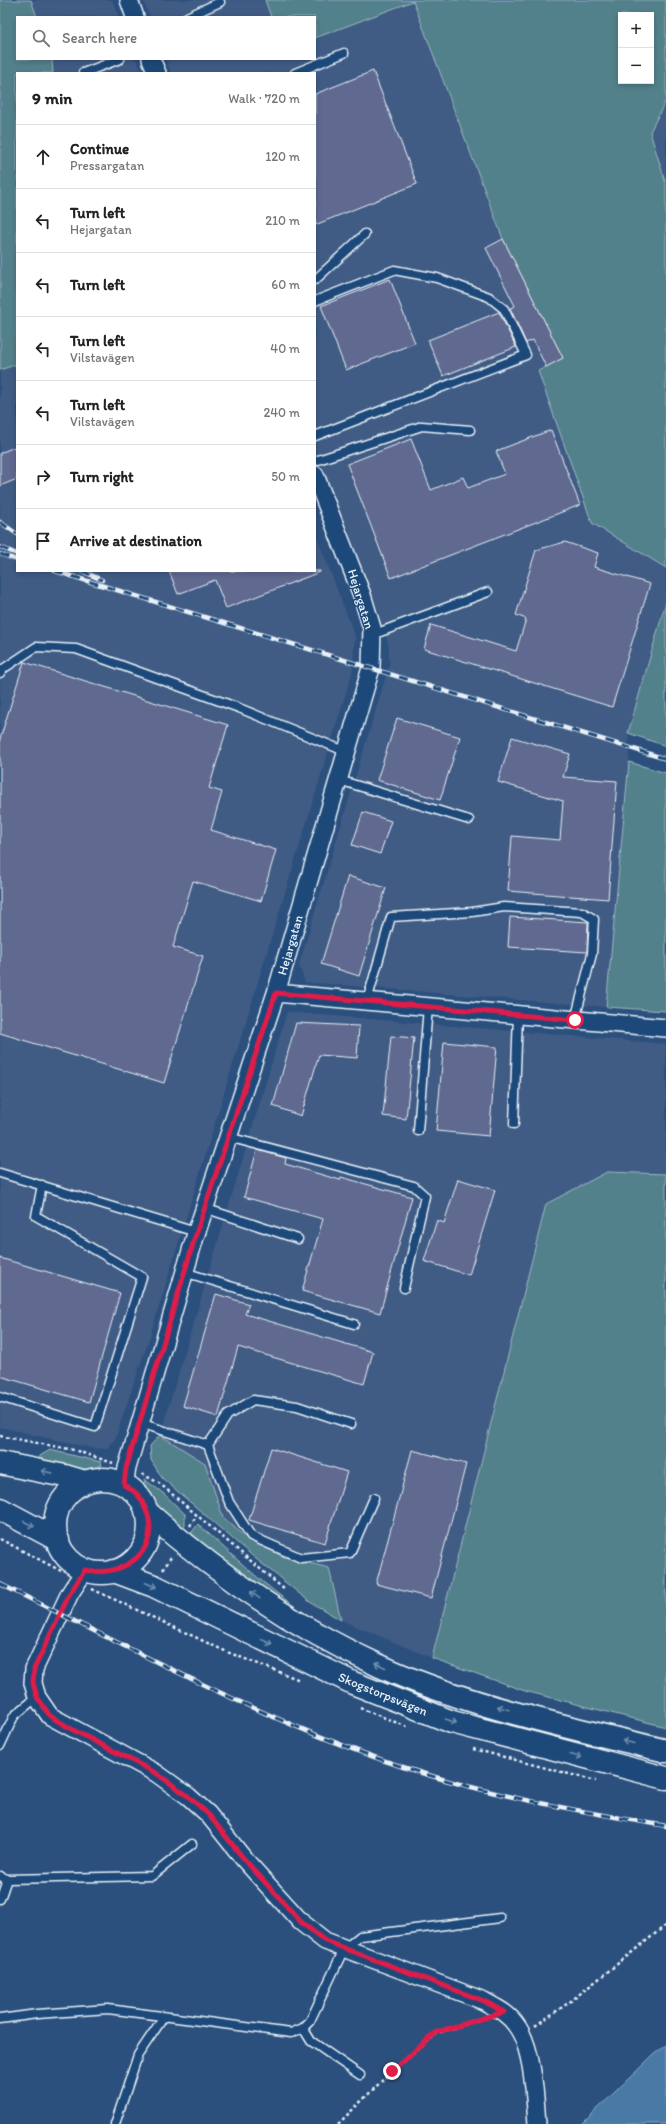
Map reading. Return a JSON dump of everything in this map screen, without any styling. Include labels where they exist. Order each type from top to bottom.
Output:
[{"type":"main road","points":[[0,1463],[65,1476],[84,1482],[125,1476],[146,1511],[149,1527],[146,1544],[131,1563],[114,1571],[81,1575],[68,1558],[58,1540],[55,1526],[59,1507],[69,1492],[84,1482]]},
{"type":"main road","points":[[0,1509],[58,1540]]},
{"type":"main road","name":"Skogstorpsvägen","points":[[146,1511],[181,1541],[284,1616],[329,1641],[381,1666],[443,1690],[507,1710],[666,1751]]},
{"type":"main road","name":"Skogstorpsvägen","points":[[114,1571],[154,1586],[353,1683],[452,1722],[557,1751],[666,1778]]},
{"type":"street","points":[[129,0],[135,16]]},
{"type":"street","points":[[152,60],[157,72]]},
{"type":"street","name":"Hejargatan","points":[[125,1476],[196,1232],[276,993],[371,668],[372,628],[362,594],[316,479]]},
{"type":"street","points":[[276,993],[666,1028]]},
{"type":"street","points":[[81,1575],[70,1593],[34,1669],[33,1683],[37,1697],[50,1716],[73,1730],[156,1773],[188,1796],[208,1814],[244,1859],[301,1922],[325,1941],[484,2001],[504,2012],[517,2025],[528,2053],[537,2124]]},
{"type":"lane","points":[[189,16],[220,2]]},
{"type":"lane","points":[[297,72],[344,53]]},
{"type":"lane","points":[[86,72],[117,60]]},
{"type":"lane","points":[[316,279],[365,234]]},
{"type":"lane","points":[[316,301],[394,270],[437,278],[489,297],[504,310],[526,355],[316,436]]},
{"type":"lane","points":[[316,461],[422,426],[470,430]]},
{"type":"lane","points":[[372,635],[488,592]]},
{"type":"lane","points":[[0,673],[3,669],[36,648],[76,649],[239,708],[347,752]]},
{"type":"lane","points":[[339,780],[470,820]]},
{"type":"lane","points":[[367,1001],[391,917],[472,912],[504,907],[582,912],[594,919],[592,947],[575,1020]]},
{"type":"lane","points":[[418,1131],[428,1006]]},
{"type":"lane","points":[[514,1124],[518,1014]]},
{"type":"lane","points":[[228,1137],[414,1186],[425,1196],[404,1288]]},
{"type":"lane","points":[[0,1172],[196,1232]]},
{"type":"lane","points":[[0,1397],[95,1427],[142,1277],[36,1216],[42,1185]]},
{"type":"lane","points":[[204,1208],[298,1239]]},
{"type":"lane","points":[[184,1272],[354,1324]]},
{"type":"lane","points":[[208,1445],[228,1415],[253,1400],[297,1406],[351,1424]]},
{"type":"lane","points":[[140,1423],[208,1445]]},
{"type":"lane","points":[[208,1445],[229,1502],[251,1536],[301,1558],[350,1553],[374,1498]]},
{"type":"lane","points":[[0,1746],[14,1716],[37,1697]]},
{"type":"lane","points":[[0,1899],[3,1878],[152,1876],[192,1844]]},
{"type":"lane","points":[[0,2019],[37,2014],[108,2009],[163,2018],[290,2033],[303,2028],[310,2021],[344,1948],[360,1936],[500,1918]]},
{"type":"lane","points":[[115,2124],[138,2055],[163,2018]]},
{"type":"lane","points":[[303,2028],[311,2041],[360,2075]]},
{"type":"path","points":[[0,1436],[74,1450],[125,1476],[148,1476],[159,1483],[290,1594]]},
{"type":"path","points":[[0,1539],[81,1575]]},
{"type":"path","points":[[154,1586],[181,1541]]},
{"type":"path","points":[[521,2034],[540,2023],[571,2001],[666,1925]]},
{"type":"path","points":[[338,2124],[392,2071],[437,2032],[504,2012]]},
{"type":"shaded area","points":[[0,0],[112,0],[119,16],[16,16],[16,60],[136,60],[142,72],[16,72],[16,572],[316,572],[316,535],[355,636],[352,673],[151,1333],[115,1439],[107,1449],[91,1448],[0,1427]]},
{"type":"shaded area","points":[[143,0],[265,0],[271,16],[150,16]]},
{"type":"shaded area","points":[[412,0],[503,239],[563,358],[546,367],[592,523],[666,568],[666,602],[628,733],[629,762],[606,1007],[305,982],[299,965],[389,666],[389,646],[375,602],[316,452],[316,72],[171,72],[166,60],[316,60],[316,38]]},
{"type":"shaded area","points":[[666,100],[666,184],[650,132]]},
{"type":"shaded area","points":[[287,1012],[666,1044],[666,1174],[607,1172],[546,1204],[432,1658],[341,1620],[329,1568],[284,1557],[246,1538],[223,1517],[205,1463],[160,1435]]},
{"type":"shaded area","points":[[666,2045],[666,2124],[582,2124],[653,2055]]},
{"type":"green space","points":[[0,0],[31,0],[37,16],[16,16],[16,60],[52,60],[53,72],[16,72],[16,364],[0,370]]},
{"type":"green space","points":[[265,0],[666,0],[666,100],[650,132],[666,184],[666,568],[592,523],[538,371],[563,358],[503,239],[413,1],[316,38],[316,16],[271,16]]},
{"type":"green space","points":[[666,602],[666,746],[628,733]]},
{"type":"green space","points":[[629,762],[666,773],[666,1011],[606,1007]]},
{"type":"green space","points":[[607,1172],[666,1174],[666,1727],[525,1691],[432,1658],[546,1204]]},
{"type":"green space","points":[[160,1435],[205,1463],[223,1517],[246,1538],[284,1557],[329,1568],[341,1620],[310,1602],[256,1559],[162,1478],[151,1460],[150,1446]]},
{"type":"green space","points":[[50,1450],[101,1462],[102,1465],[94,1468],[79,1469],[39,1462],[40,1456]]},
{"type":"green space","points":[[144,1479],[163,1493],[185,1514],[185,1525],[180,1533],[147,1492]]},
{"type":"green space","points":[[198,1524],[279,1595],[314,1619],[372,1650],[453,1682],[538,1707],[666,1738],[666,1743],[478,1694],[409,1670],[310,1622],[187,1539]]},
{"type":"building","points":[[373,71],[417,184],[316,225],[316,94]]},
{"type":"building","points":[[503,239],[563,358],[546,367],[533,340],[526,343],[510,308],[515,306],[486,248]]},
{"type":"building","points":[[390,279],[415,343],[346,370],[321,306]]},
{"type":"building","points":[[499,312],[516,347],[443,376],[428,340]]},
{"type":"building","points":[[551,430],[580,505],[391,578],[347,464],[411,439],[431,490],[463,477],[468,488],[505,474],[496,451]]},
{"type":"building","points":[[16,446],[16,479],[0,486],[0,453]]},
{"type":"building","points":[[565,542],[598,553],[594,567],[650,584],[612,707],[424,649],[431,625],[516,651],[526,619],[516,615],[536,550]]},
{"type":"building","points":[[320,571],[226,608],[215,580],[178,594],[169,572]]},
{"type":"building","points":[[24,662],[228,725],[209,788],[222,792],[211,830],[276,850],[261,901],[193,881],[173,947],[203,956],[164,1083],[0,1033],[0,739]]},
{"type":"building","points":[[397,718],[460,737],[440,800],[377,780]]},
{"type":"building","points":[[512,737],[570,754],[563,777],[617,781],[608,899],[508,891],[512,836],[560,840],[563,801],[498,782]]},
{"type":"building","points":[[363,812],[391,821],[380,854],[352,845]]},
{"type":"building","points":[[348,876],[386,888],[359,976],[321,964]]},
{"type":"building","points":[[510,917],[588,922],[587,952],[508,947]]},
{"type":"building","points":[[296,1023],[359,1026],[357,1058],[319,1055],[301,1116],[273,1106]]},
{"type":"building","points":[[391,1036],[414,1038],[406,1119],[383,1116]]},
{"type":"building","points":[[444,1042],[497,1047],[489,1136],[436,1131]]},
{"type":"building","points":[[257,1150],[286,1158],[285,1164],[340,1180],[341,1177],[412,1197],[380,1313],[302,1291],[323,1219],[244,1197]]},
{"type":"building","points":[[458,1179],[495,1190],[469,1275],[424,1261],[437,1220],[444,1223]]},
{"type":"building","points":[[0,1258],[120,1293],[89,1402],[0,1376]]},
{"type":"building","points":[[216,1294],[249,1304],[245,1314],[373,1352],[364,1384],[238,1347],[218,1417],[183,1406]]},
{"type":"building","points":[[271,1448],[347,1472],[325,1543],[249,1520]]},
{"type":"building","points":[[412,1450],[466,1464],[431,1598],[376,1584]]},
{"type":"railway","points":[[0,522],[16,533]]},
{"type":"railway","points":[[0,547],[16,554]]},
{"type":"railway","points":[[0,554],[16,560]]},
{"type":"railway","points":[[58,572],[666,759]]},
{"type":"railway","points":[[84,572],[102,580]]},
{"type":"railway","points":[[0,1584],[156,1662],[262,1712],[370,1755],[454,1783],[575,1810],[666,1826]]},
{"type":"route","points":[[392,2071],[437,2032],[504,2012],[484,2001],[325,1941],[301,1922],[278,1898],[208,1814],[171,1782],[73,1730],[50,1716],[37,1697],[33,1683],[34,1669],[70,1593],[85,1570],[101,1572],[114,1571],[123,1568],[136,1558],[146,1544],[149,1520],[142,1501],[137,1494],[124,1485],[126,1468],[195,1237],[276,993],[575,1020]]}]
